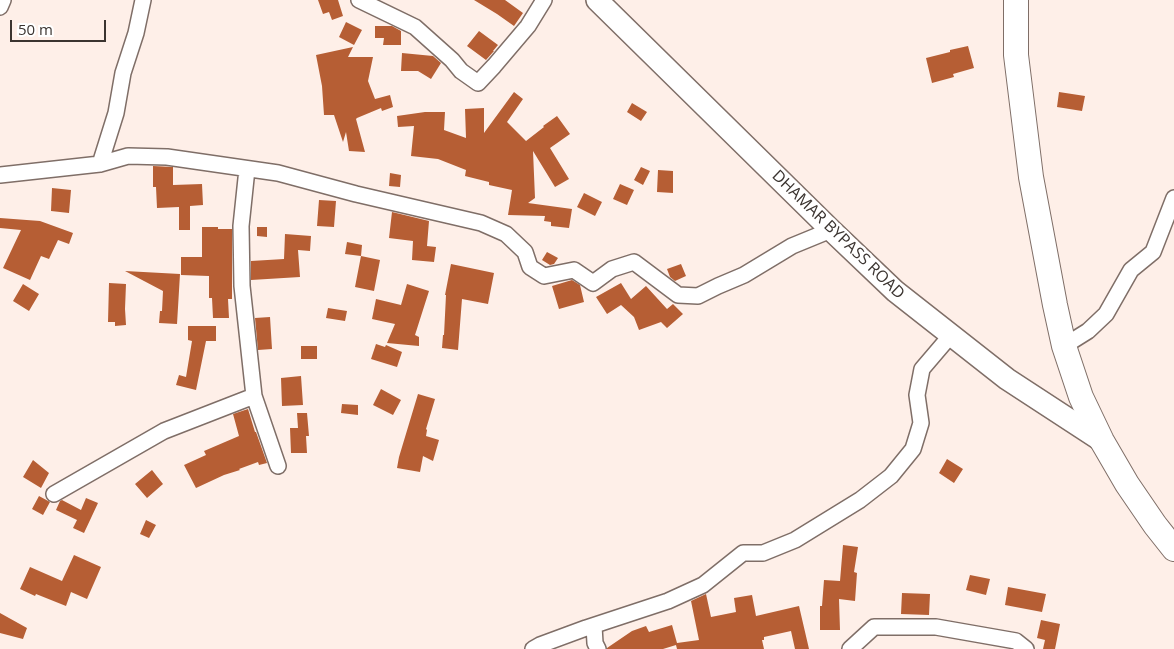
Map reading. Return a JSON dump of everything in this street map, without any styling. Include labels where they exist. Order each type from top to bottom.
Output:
[{"type":"main road","name":"DHAMAR BYPASS ROAD","points":[[597,0],[895,291],[1007,379],[1102,441]]},
{"type":"main road","points":[[1016,0],[1016,56],[1031,177],[1064,346],[1080,397],[1102,441],[1127,484],[1174,549]]},
{"type":"street","points":[[0,8],[3,0]]},
{"type":"street","points":[[100,164],[116,113],[122,73],[136,33],[143,0]]},
{"type":"street","points":[[359,0],[415,26],[452,60],[461,71],[478,83],[528,26],[544,0]]},
{"type":"street","points":[[0,175],[100,164],[128,156],[167,157],[278,173],[356,194],[481,223],[506,234],[525,252],[530,266],[544,276],[574,270],[593,282],[612,269],[634,262],[678,295],[698,296],[744,275],[792,246],[831,230]]},
{"type":"street","points":[[247,169],[241,226],[242,286],[254,396],[278,466]]},
{"type":"street","points":[[1064,346],[1088,331],[1106,314],[1130,270],[1152,252],[1174,198]]},
{"type":"street","points":[[533,649],[594,626],[668,602],[703,584],[743,554],[763,553],[795,540],[860,500],[891,476],[913,449],[921,423],[917,395],[922,369],[952,336]]},
{"type":"street","points":[[54,494],[164,430],[254,396]]},
{"type":"street","points":[[594,626],[595,643],[598,649]]},
{"type":"street","points":[[850,649],[874,627],[936,626],[1016,641],[1026,649]]},
{"type":"building","points":[[318,0],[338,0],[343,16],[332,20],[329,12],[323,14]]},
{"type":"building","points":[[474,0],[505,0],[523,13],[514,26]]},
{"type":"building","points":[[346,22],[362,30],[354,45],[339,37]]},
{"type":"building","points":[[375,26],[392,26],[401,31],[401,45],[383,45],[384,38],[375,38]]},
{"type":"building","points":[[479,31],[498,45],[486,60],[467,46]]},
{"type":"building","points":[[968,46],[974,68],[953,74],[954,77],[932,83],[926,58]]},
{"type":"building","points":[[353,47],[348,57],[373,57],[368,81],[375,99],[390,95],[393,107],[382,111],[381,108],[356,119],[365,152],[349,151],[346,132],[343,142],[334,115],[324,115],[322,86],[316,55]]},
{"type":"building","points":[[402,53],[433,56],[441,63],[431,79],[418,71],[401,71]]},
{"type":"building","points":[[514,92],[523,99],[507,122],[526,141],[557,116],[570,134],[550,148],[569,179],[555,187],[533,151],[535,198],[528,203],[572,209],[569,228],[551,226],[551,222],[544,221],[545,216],[508,215],[512,190],[489,185],[489,182],[465,176],[466,170],[438,159],[411,156],[414,126],[398,127],[397,116],[425,112],[445,112],[444,130],[466,138],[465,109],[484,108],[484,133]]},
{"type":"building","points":[[1059,92],[1085,96],[1082,111],[1057,107]]},
{"type":"building","points":[[632,103],[647,112],[641,121],[627,112]]},
{"type":"building","points":[[153,166],[173,167],[173,185],[202,184],[203,205],[190,206],[190,230],[179,230],[179,207],[157,208],[156,187],[153,187]]},
{"type":"building","points":[[641,167],[650,171],[643,185],[634,180]]},
{"type":"building","points":[[658,170],[673,171],[673,193],[657,192]]},
{"type":"building","points":[[390,173],[401,175],[400,187],[389,186]]},
{"type":"building","points":[[620,184],[634,190],[627,205],[613,199]]},
{"type":"building","points":[[52,188],[71,190],[69,213],[51,211]]},
{"type":"building","points":[[584,193],[602,202],[595,216],[577,207]]},
{"type":"building","points":[[319,200],[336,201],[334,227],[317,226]]},
{"type":"building","points":[[392,212],[429,221],[427,246],[436,247],[434,262],[412,260],[413,241],[389,238]]},
{"type":"building","points":[[0,218],[40,221],[73,233],[69,244],[58,240],[49,259],[41,256],[30,280],[3,268],[21,230],[0,228]]},
{"type":"building","points":[[202,227],[232,229],[232,299],[228,299],[229,318],[213,318],[212,298],[209,298],[209,276],[181,275],[181,257],[202,257]]},
{"type":"building","points":[[257,227],[267,227],[267,237],[257,236]]},
{"type":"building","points":[[285,234],[311,236],[310,251],[298,250],[300,277],[251,280],[251,261],[284,259]]},
{"type":"building","points":[[347,242],[362,245],[361,256],[345,254]]},
{"type":"building","points":[[547,252],[558,258],[554,264],[550,265],[542,260]]},
{"type":"building","points":[[361,256],[380,260],[374,291],[355,287]]},
{"type":"building","points":[[451,264],[494,273],[488,304],[462,299],[458,350],[442,348],[445,295]]},
{"type":"building","points":[[681,264],[686,276],[675,281],[670,277],[667,269]]},
{"type":"building","points":[[125,271],[180,274],[177,324],[159,323],[163,291]]},
{"type":"building","points":[[572,280],[580,285],[584,302],[559,309],[552,286]]},
{"type":"building","points":[[109,283],[126,284],[126,325],[115,326],[115,322],[108,322]]},
{"type":"building","points":[[621,283],[631,299],[646,286],[667,309],[673,304],[683,314],[667,328],[661,322],[639,330],[634,317],[621,305],[607,314],[596,297]]},
{"type":"building","points":[[23,284],[39,294],[29,311],[13,301]]},
{"type":"building","points":[[407,284],[429,291],[415,335],[419,337],[419,346],[387,343],[395,324],[372,319],[376,299],[401,305]]},
{"type":"building","points":[[328,308],[347,311],[345,321],[326,318]]},
{"type":"building","points":[[270,317],[272,349],[258,350],[255,318]]},
{"type":"building","points":[[188,326],[216,326],[216,341],[206,341],[196,390],[176,385],[179,375],[186,377],[192,341],[188,340]]},
{"type":"building","points":[[376,344],[385,347],[386,345],[402,352],[397,367],[371,359]]},
{"type":"building","points":[[301,346],[317,346],[317,359],[301,359]]},
{"type":"building","points":[[301,376],[303,405],[282,406],[281,378]]},
{"type":"building","points":[[381,389],[401,400],[393,415],[373,405]]},
{"type":"building","points":[[418,394],[435,399],[426,429],[426,436],[439,440],[433,461],[423,456],[420,472],[397,468]]},
{"type":"building","points":[[342,404],[358,405],[358,415],[341,413]]},
{"type":"building","points":[[248,409],[267,463],[259,465],[258,462],[196,488],[184,465],[206,455],[204,451],[239,436],[233,414]]},
{"type":"building","points":[[297,413],[307,413],[309,436],[306,436],[307,453],[291,453],[290,428],[298,428]]},
{"type":"building","points":[[947,459],[963,469],[954,483],[939,473]]},
{"type":"building","points":[[33,460],[49,473],[41,488],[23,477]]},
{"type":"building","points":[[152,470],[163,484],[147,498],[135,484]]},
{"type":"building","points":[[39,496],[50,502],[43,515],[32,509]]},
{"type":"building","points":[[86,498],[98,503],[84,533],[73,528],[77,520],[56,510],[62,500],[81,510]]},
{"type":"building","points":[[146,520],[156,525],[149,538],[140,534]]},
{"type":"building","points":[[843,545],[858,547],[854,572],[857,573],[855,601],[839,599],[840,630],[820,630],[820,606],[822,606],[824,580],[840,581]]},
{"type":"building","points":[[74,555],[101,567],[87,599],[71,592],[66,606],[20,589],[30,567],[62,581]]},
{"type":"building","points":[[970,575],[990,579],[986,595],[966,590]]},
{"type":"building","points":[[1008,587],[1046,594],[1042,612],[1005,605]]},
{"type":"building","points":[[902,593],[930,594],[929,615],[901,614]]},
{"type":"building","points":[[706,594],[711,617],[736,612],[734,598],[752,595],[756,616],[799,606],[809,649],[795,649],[791,631],[764,637],[764,640],[762,640],[764,649],[677,649],[676,645],[663,649],[607,649],[632,631],[646,626],[649,632],[672,625],[677,643],[699,640],[691,601]]},
{"type":"building","points":[[0,613],[27,628],[23,639],[0,633]]},
{"type":"building","points":[[1041,620],[1060,624],[1055,649],[1043,649],[1045,640],[1037,638]]}]
